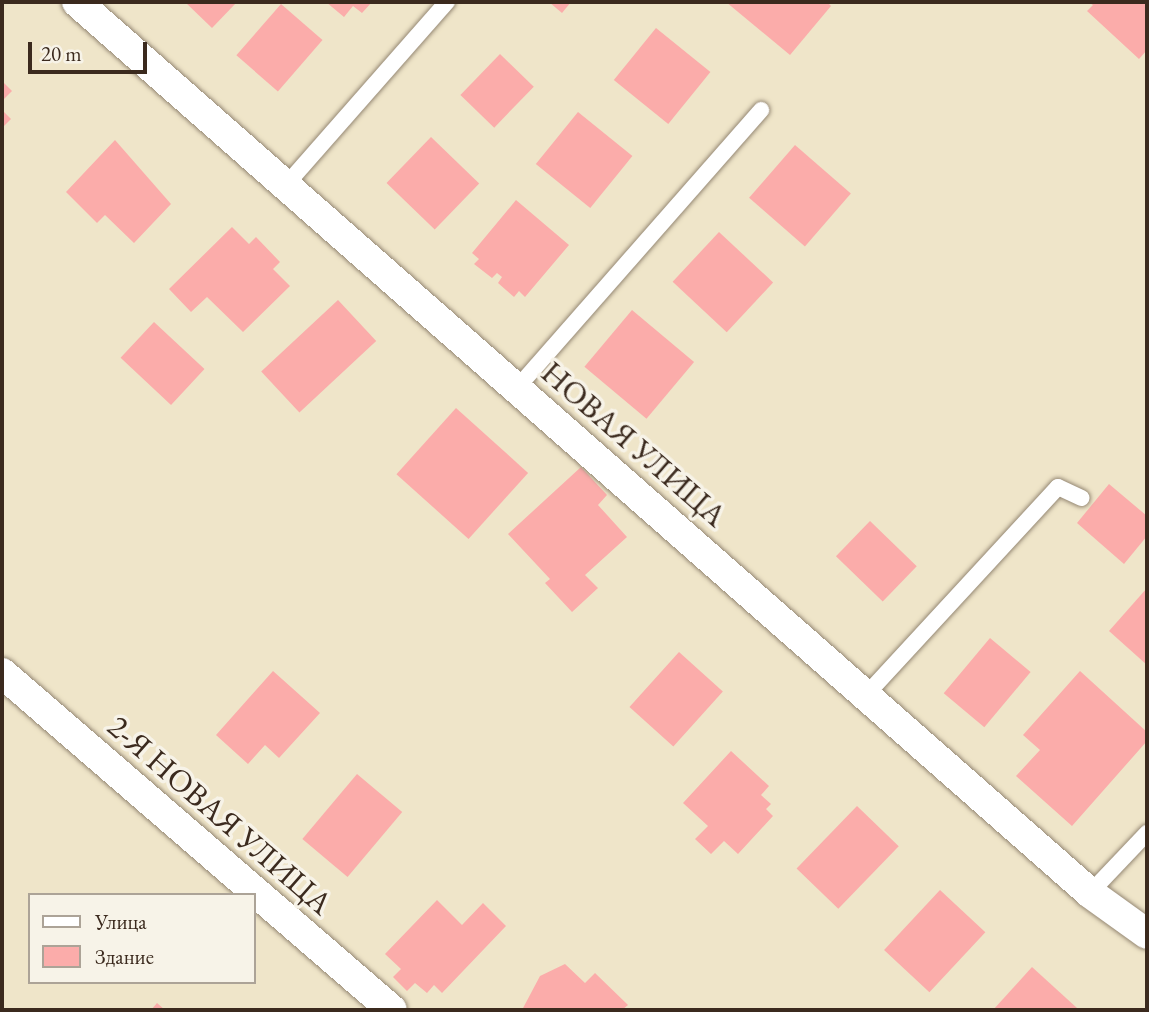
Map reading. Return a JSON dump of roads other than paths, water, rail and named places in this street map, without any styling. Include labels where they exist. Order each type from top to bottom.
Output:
[{"type":"street","name":"НОВАЯ УЛИЦА","points":[[77,2],[1090,893],[1147,934]]},
{"type":"street","name":"2-Я НОВАЯ УЛИЦА","points":[[2,673],[392,1010]]},
{"type":"lane","points":[[286,185],[447,2]]},
{"type":"lane","points":[[517,388],[761,110]]},
{"type":"lane","points":[[866,695],[1058,487],[1082,498]]},
{"type":"lane","points":[[1090,893],[1147,833]]}]
